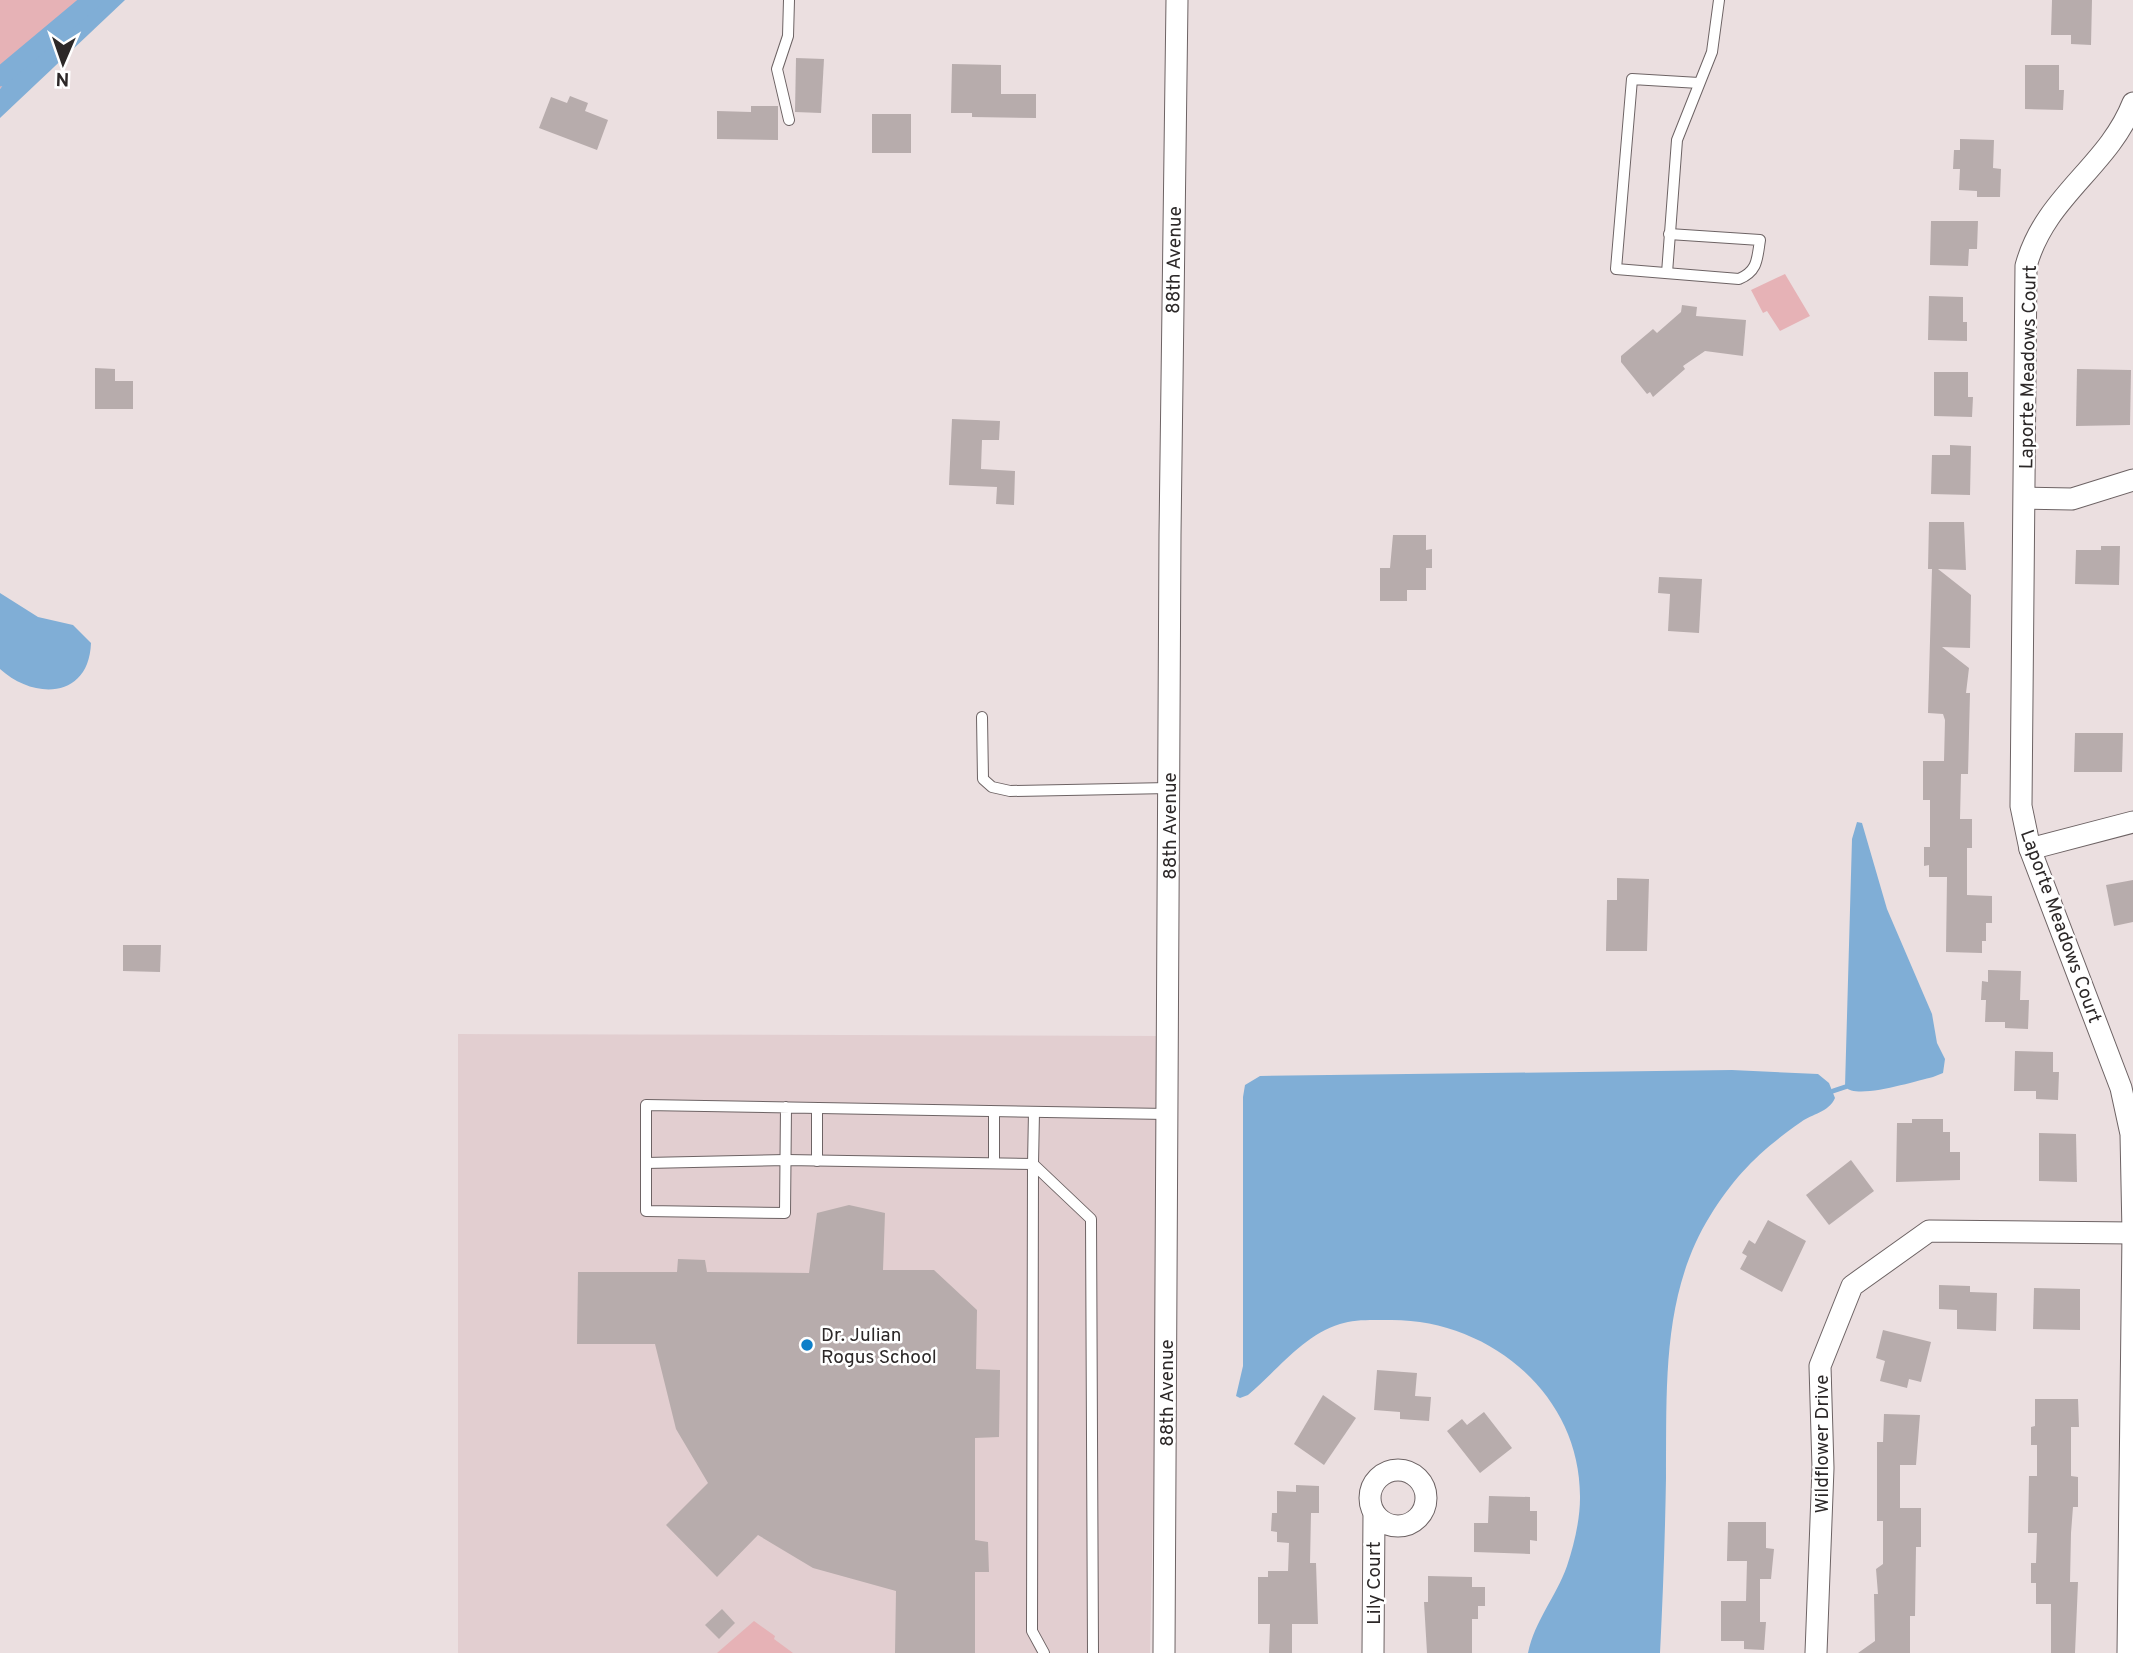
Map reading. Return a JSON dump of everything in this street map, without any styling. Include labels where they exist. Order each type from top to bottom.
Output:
[{"type":"street","name":"88th Avenue","points":[[1164,1653],[1177,0]]},
{"type":"street","name":"Laporte Meadows Court","points":[[2129,1653],[2133,1233],[2131,1133],[2126,1106],[2030,849],[2021,806],[2025,287],[2030,251],[2048,215],[2113,139],[2133,103]]},
{"type":"street","points":[[2025,498],[2072,499],[2133,480]]},
{"type":"street","points":[[2030,849],[2133,822]]},
{"type":"street","name":"Wildflower Drive","points":[[1816,1653],[1823,1482],[1820,1366],[1852,1286],[1929,1231],[2133,1233]]},
{"type":"street","name":"Lily Court","points":[[1373,1653],[1374,1513]]},
{"type":"lane","points":[[789,0],[788,36],[777,69],[789,120]]},
{"type":"lane","points":[[1667,273],[1677,140],[1712,52],[1718,0]]},
{"type":"lane","points":[[1669,234],[1760,240],[1756,267],[1749,275],[1739,279],[1616,268],[1632,79],[1699,83]]},
{"type":"lane","points":[[982,717],[983,779],[992,788],[1169,788]]},
{"type":"lane","points":[[786,1107],[785,1213],[646,1211],[646,1105],[786,1107],[994,1112],[1167,1114]]},
{"type":"lane","points":[[817,1108],[817,1161]]},
{"type":"lane","points":[[994,1112],[994,1163]]},
{"type":"lane","points":[[1034,1112],[1032,1631],[1044,1653]]},
{"type":"lane","points":[[646,1163],[786,1160],[1033,1164],[1091,1219],[1093,1653]]},
{"type":"shaded area","points":[[0,0],[91,0],[16,68],[0,89]]},
{"type":"shaded area","points":[[1785,274],[1810,316],[1780,331],[1767,311],[1763,313],[1751,290]]},
{"type":"shaded area","name":"Dr. Julian Rogus School","points":[[458,1034],[1163,1036],[1150,1653],[458,1653]]},
{"type":"shaded area","points":[[754,1621],[775,1636],[774,1639],[793,1653],[717,1653]]},
{"type":"water","points":[[91,0],[125,0],[0,118],[0,89],[16,68]]},
{"type":"water","points":[[0,593],[38,617],[73,625],[91,643],[88,661],[81,675],[70,684],[57,689],[43,689],[28,686],[0,669]]},
{"type":"water","points":[[1857,822],[1862,823],[1887,909],[1932,1014],[1937,1043],[1945,1059],[1943,1073],[1873,1091],[1851,1090],[1845,1087],[1852,839]]},
{"type":"water","points":[[1732,1070],[1818,1074],[1829,1083],[1835,1098],[1825,1110],[1801,1122],[1774,1143],[1740,1175],[1710,1216],[1694,1246],[1683,1278],[1675,1310],[1667,1377],[1660,1653],[1528,1653],[1531,1641],[1567,1566],[1576,1532],[1580,1498],[1576,1460],[1564,1426],[1546,1395],[1521,1369],[1493,1348],[1460,1332],[1425,1323],[1357,1321],[1340,1324],[1314,1336],[1248,1395],[1240,1398],[1236,1396],[1243,1366],[1245,1085],[1260,1076]]},
{"type":"building","points":[[2052,0],[2092,0],[2091,45],[2071,44],[2071,35],[2051,35]]},
{"type":"building","points":[[796,58],[824,59],[821,113],[795,112]]},
{"type":"building","points":[[952,64],[1001,65],[1001,94],[1036,94],[1036,118],[972,117],[972,113],[951,113]]},
{"type":"building","points":[[2025,65],[2059,65],[2059,90],[2064,90],[2063,110],[2025,109]]},
{"type":"building","points":[[570,96],[588,103],[585,111],[608,120],[597,150],[539,128],[551,97],[567,103]]},
{"type":"building","points":[[751,106],[778,106],[778,140],[717,139],[717,111],[751,112]]},
{"type":"building","points":[[872,114],[911,114],[911,153],[872,153]]},
{"type":"building","points":[[1960,139],[1994,140],[1993,168],[2001,169],[2000,197],[1977,197],[1977,191],[1959,190],[1960,169],[1953,169],[1954,150],[1960,150]]},
{"type":"building","points":[[1931,221],[1978,221],[1977,249],[1969,249],[1968,266],[1930,265]]},
{"type":"building","points":[[1929,296],[1963,297],[1963,322],[1967,322],[1967,341],[1928,340]]},
{"type":"building","points":[[1682,305],[1697,307],[1696,316],[1746,320],[1743,356],[1705,351],[1683,366],[1685,369],[1653,397],[1650,392],[1647,394],[1621,362],[1621,356],[1653,329],[1657,333],[1681,312]]},
{"type":"building","points":[[95,368],[115,369],[115,381],[133,381],[133,409],[95,409]]},
{"type":"building","points":[[2077,369],[2131,370],[2130,425],[2076,426]]},
{"type":"building","points":[[1934,372],[1968,372],[1968,397],[1973,397],[1972,417],[1934,416]]},
{"type":"building","points":[[952,419],[1000,421],[999,440],[982,440],[981,469],[1015,471],[1014,505],[996,504],[997,487],[949,485]]},
{"type":"building","points":[[1950,445],[1971,446],[1970,495],[1931,494],[1932,455],[1950,455]]},
{"type":"building","points":[[1929,522],[1964,522],[1966,570],[1938,569],[1971,595],[1970,648],[1942,647],[1969,668],[1966,693],[1970,693],[1968,774],[1961,774],[1960,819],[1972,819],[1972,848],[1967,848],[1967,895],[1992,896],[1992,923],[1986,923],[1986,941],[1982,941],[1982,953],[1946,952],[1947,877],[1929,877],[1929,865],[1924,866],[1924,847],[1930,847],[1930,800],[1923,800],[1923,761],[1944,761],[1945,720],[1943,714],[1928,713],[1932,569],[1928,569]]},
{"type":"building","points":[[1393,535],[1426,535],[1426,550],[1432,549],[1432,568],[1426,568],[1426,590],[1407,590],[1407,601],[1380,601],[1380,568],[1390,568]]},
{"type":"building","points":[[2101,546],[2120,546],[2119,585],[2075,584],[2076,550],[2101,550]]},
{"type":"building","points":[[1659,577],[1702,579],[1699,633],[1668,631],[1670,594],[1658,593]]},
{"type":"building","points":[[2075,733],[2123,733],[2122,772],[2074,772]]},
{"type":"building","points":[[1617,878],[1649,879],[1647,951],[1606,951],[1607,900],[1617,900]]},
{"type":"building","points":[[2133,880],[2133,922],[2114,926],[2106,885]]},
{"type":"building","points":[[123,945],[161,945],[160,972],[123,971]]},
{"type":"building","points":[[1988,970],[2021,971],[2020,1000],[2029,1000],[2028,1029],[2005,1028],[2005,1022],[1985,1022],[1986,1000],[1981,1000],[1982,981],[1988,982]]},
{"type":"building","points":[[2015,1051],[2053,1052],[2053,1072],[2059,1072],[2058,1100],[2036,1099],[2036,1091],[2014,1091]]},
{"type":"building","points":[[1912,1119],[1943,1119],[1943,1132],[1950,1132],[1950,1152],[1960,1152],[1960,1180],[1896,1182],[1897,1123],[1912,1123]]},
{"type":"building","points":[[2039,1133],[2076,1134],[2077,1182],[2039,1181]]},
{"type":"building","points":[[1851,1160],[1874,1191],[1829,1225],[1806,1195]]},
{"type":"building","name":"Dr. Julian Rogus School","points":[[849,1205],[885,1213],[883,1270],[934,1270],[977,1310],[976,1369],[1000,1370],[999,1437],[975,1438],[975,1540],[988,1542],[989,1572],[975,1572],[975,1653],[895,1653],[896,1591],[813,1568],[758,1535],[717,1577],[666,1525],[708,1483],[676,1429],[655,1344],[577,1344],[578,1272],[677,1272],[678,1259],[705,1260],[707,1272],[809,1273],[817,1213]]},
{"type":"building","points":[[1768,1220],[1806,1241],[1782,1292],[1740,1269],[1747,1256],[1742,1253],[1749,1240],[1755,1244]]},
{"type":"building","points":[[1939,1285],[1970,1286],[1970,1292],[1997,1293],[1996,1331],[1957,1329],[1957,1310],[1939,1309]]},
{"type":"building","points":[[2034,1288],[2080,1289],[2080,1330],[2033,1329]]},
{"type":"building","points":[[1883,1330],[1931,1342],[1921,1382],[1909,1379],[1907,1388],[1880,1381],[1885,1361],[1876,1358]]},
{"type":"building","points":[[1377,1370],[1417,1373],[1415,1396],[1431,1397],[1429,1421],[1400,1419],[1400,1412],[1374,1410]]},
{"type":"building","points":[[1323,1395],[1356,1418],[1324,1465],[1294,1444]]},
{"type":"building","points":[[2035,1399],[2078,1399],[2079,1427],[2071,1427],[2071,1476],[2078,1477],[2078,1507],[2073,1507],[2071,1533],[2070,1582],[2078,1582],[2075,1653],[2051,1653],[2051,1604],[2036,1604],[2036,1583],[2031,1583],[2031,1563],[2036,1563],[2037,1533],[2028,1533],[2029,1476],[2037,1476],[2037,1445],[2031,1445],[2031,1427],[2035,1426]]},
{"type":"building","points":[[1484,1412],[1512,1448],[1480,1473],[1447,1431],[1462,1419],[1467,1425]]},
{"type":"building","points":[[1884,1414],[1920,1415],[1916,1465],[1900,1465],[1900,1508],[1921,1508],[1921,1547],[1916,1547],[1915,1616],[1910,1616],[1910,1653],[1858,1653],[1875,1641],[1874,1594],[1878,1594],[1876,1569],[1883,1564],[1883,1521],[1877,1521],[1877,1442],[1883,1442]]},
{"type":"building","points":[[1296,1485],[1319,1486],[1319,1513],[1311,1513],[1310,1563],[1316,1563],[1318,1624],[1292,1624],[1292,1653],[1269,1653],[1270,1624],[1258,1624],[1258,1577],[1268,1577],[1268,1571],[1288,1571],[1289,1543],[1277,1542],[1277,1532],[1271,1531],[1272,1513],[1277,1513],[1277,1491],[1296,1492]]},
{"type":"building","points":[[1489,1496],[1530,1497],[1530,1511],[1537,1511],[1537,1541],[1530,1540],[1530,1554],[1474,1552],[1474,1523],[1488,1523]]},
{"type":"building","points":[[1728,1522],[1766,1522],[1766,1548],[1774,1549],[1771,1579],[1760,1579],[1760,1622],[1766,1622],[1764,1650],[1744,1649],[1744,1641],[1721,1641],[1721,1601],[1746,1601],[1747,1561],[1727,1561]]},
{"type":"building","points":[[1428,1576],[1472,1577],[1472,1587],[1485,1587],[1485,1606],[1478,1606],[1478,1619],[1472,1619],[1472,1653],[1427,1653],[1424,1602],[1428,1602]]},
{"type":"building","points":[[722,1609],[735,1623],[719,1639],[705,1625]]},
{"type":"waterway","points":[[0,77],[92,0]]},
{"type":"waterway","points":[[1833,1091],[1845,1087]]},
{"type":"place","name":"Dr. Julian Rogus School","points":[[807,1345]]}]
